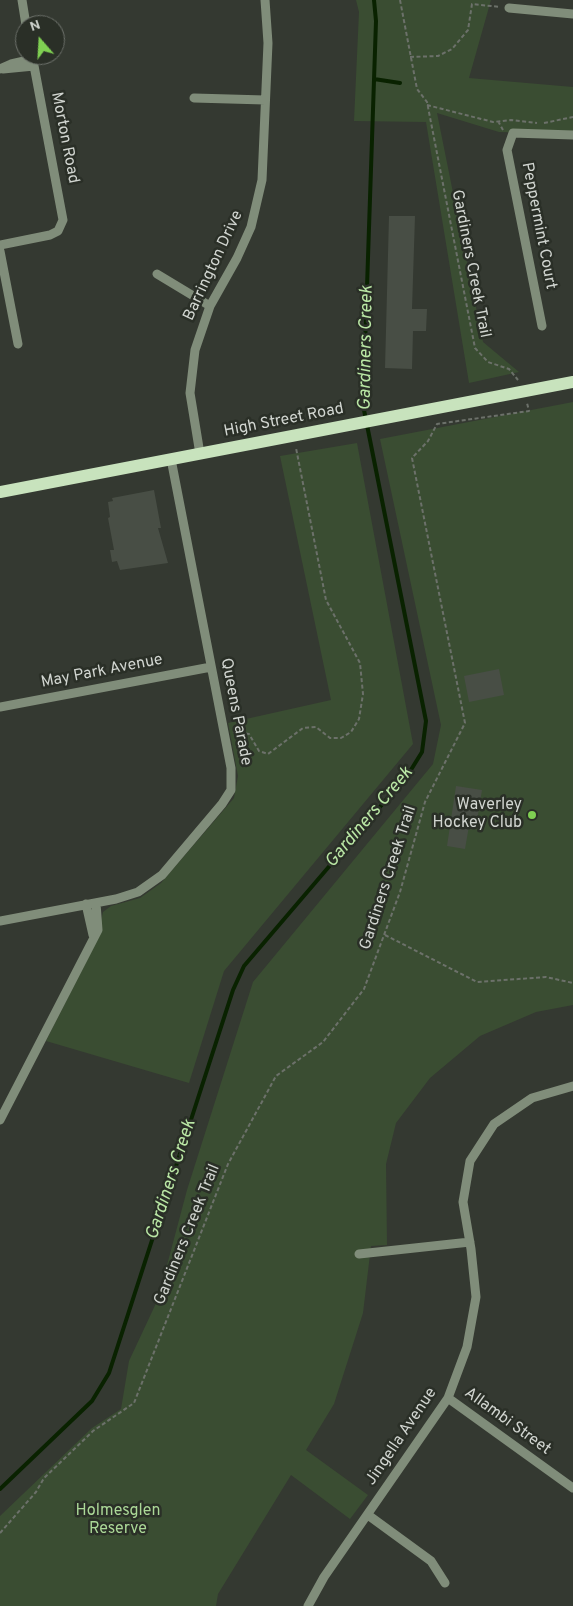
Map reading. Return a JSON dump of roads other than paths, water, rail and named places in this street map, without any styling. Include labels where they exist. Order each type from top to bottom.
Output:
[{"type":"main road","name":"High Street Road","points":[[0,492],[573,382]]},
{"type":"street","points":[[22,0],[24,15]]},
{"type":"street","name":"Barrington Drive","points":[[200,454],[192,414],[191,379],[198,336],[210,306],[245,242],[258,203],[262,180],[268,43],[265,0]]},
{"type":"street","points":[[510,8],[573,14]]},
{"type":"street","points":[[0,69],[12,70],[22,65]]},
{"type":"street","name":"Morton Road","points":[[0,245],[54,233],[60,227],[63,220],[34,65]]},
{"type":"street","points":[[194,98],[266,100]]},
{"type":"street","name":"Peppermint Court","points":[[542,326],[507,150],[513,133],[573,135]]},
{"type":"street","points":[[0,251],[18,344]]},
{"type":"street","points":[[157,274],[210,306]]},
{"type":"street","name":"Queens Parade","points":[[0,921],[129,896],[155,881],[222,804],[232,784],[170,459]]},
{"type":"street","name":"May Park Avenue","points":[[0,707],[211,667]]},
{"type":"street","points":[[0,1120],[94,935],[98,924],[96,902]]},
{"type":"street","points":[[86,904],[94,935]]},
{"type":"street","name":"Jingella Avenue","points":[[308,1606],[324,1577],[448,1398],[467,1346],[476,1297],[470,1242],[463,1202],[470,1161],[494,1124],[532,1098],[573,1086]]},
{"type":"street","points":[[359,1254],[470,1242]]},
{"type":"street","name":"Allambi Street","points":[[448,1398],[573,1488]]},
{"type":"street","points":[[368,1515],[431,1561],[445,1583]]},
{"type":"waterway","name":"Gardiners Creek","points":[[0,1489],[92,1401],[109,1373],[233,990],[244,966],[409,773],[422,752],[426,721],[363,405],[376,21],[374,0]]},
{"type":"waterway","points":[[374,79],[400,83]]},
{"type":"place","name":"Waverley Hockey Club","points":[[532,815]]},
{"type":"park label","name":"Holmesglen Reserve","points":[[118,1521]]}]
